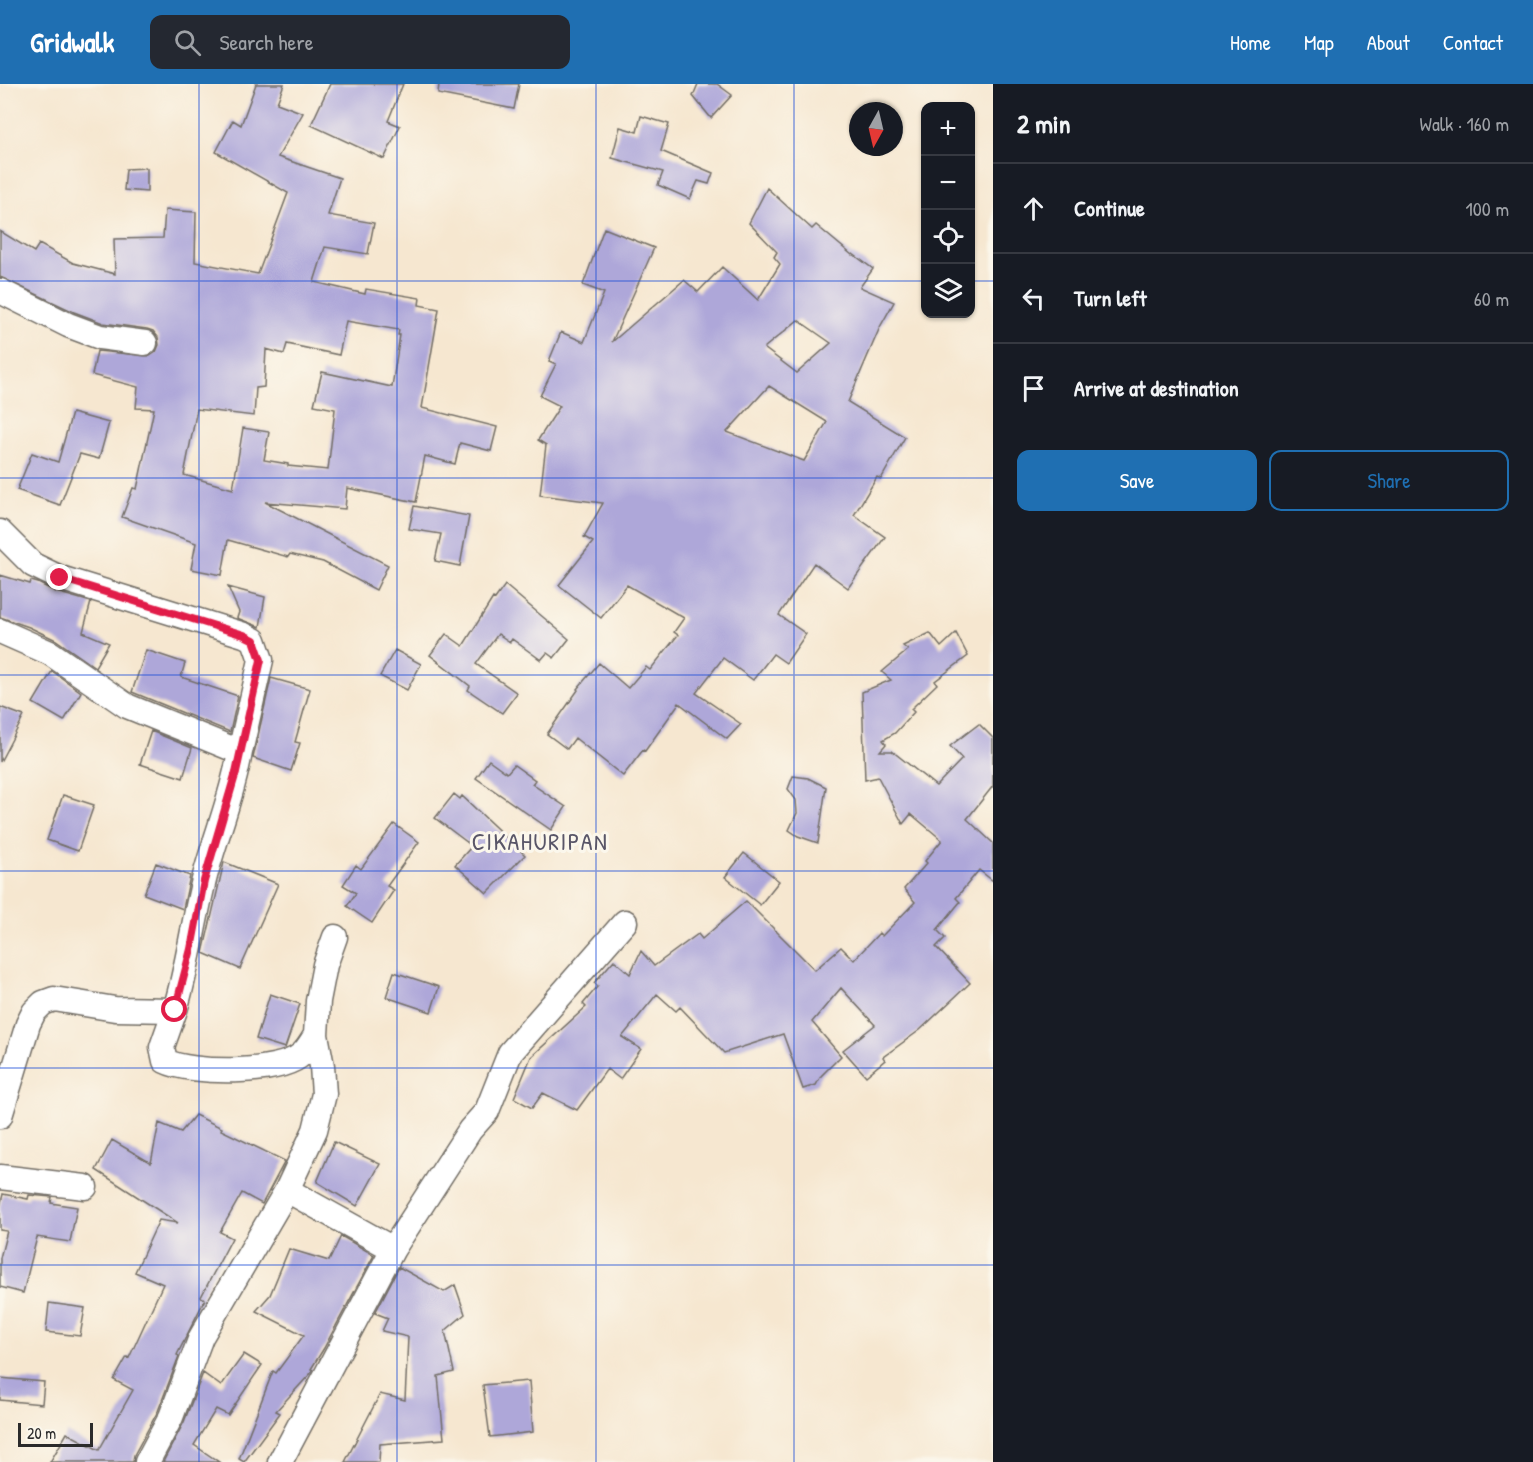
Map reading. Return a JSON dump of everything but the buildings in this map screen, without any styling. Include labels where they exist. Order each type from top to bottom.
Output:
[{"type":"street","points":[[0,291],[68,325],[100,337],[146,343]]},
{"type":"street","points":[[0,532],[33,564],[60,578],[254,640],[261,660],[236,772],[204,881],[191,949],[175,1010],[162,1047],[165,1061],[175,1066],[241,1071],[286,1063],[302,1055],[316,1035]]},
{"type":"street","points":[[0,631],[50,652],[127,706],[240,752]]},
{"type":"street","points":[[280,1462],[393,1249],[470,1130],[487,1111],[510,1053],[625,922]]},
{"type":"street","points":[[147,1462],[171,1417],[201,1337],[287,1190],[315,1130],[324,1094],[316,1035],[318,1001],[325,965],[335,937]]},
{"type":"street","points":[[0,1116],[28,1024],[34,1012],[44,1003],[54,999],[115,1009],[175,1010]]},
{"type":"street","points":[[0,1177],[85,1187]]},
{"type":"street","points":[[287,1190],[393,1249]]},
{"type":"district","name":"CIKAHURIPAN","points":[[540,842]]},
{"type":"route","points":[[60,578],[244,635],[254,640],[261,660],[236,772],[204,881],[191,949],[175,1010]]}]
